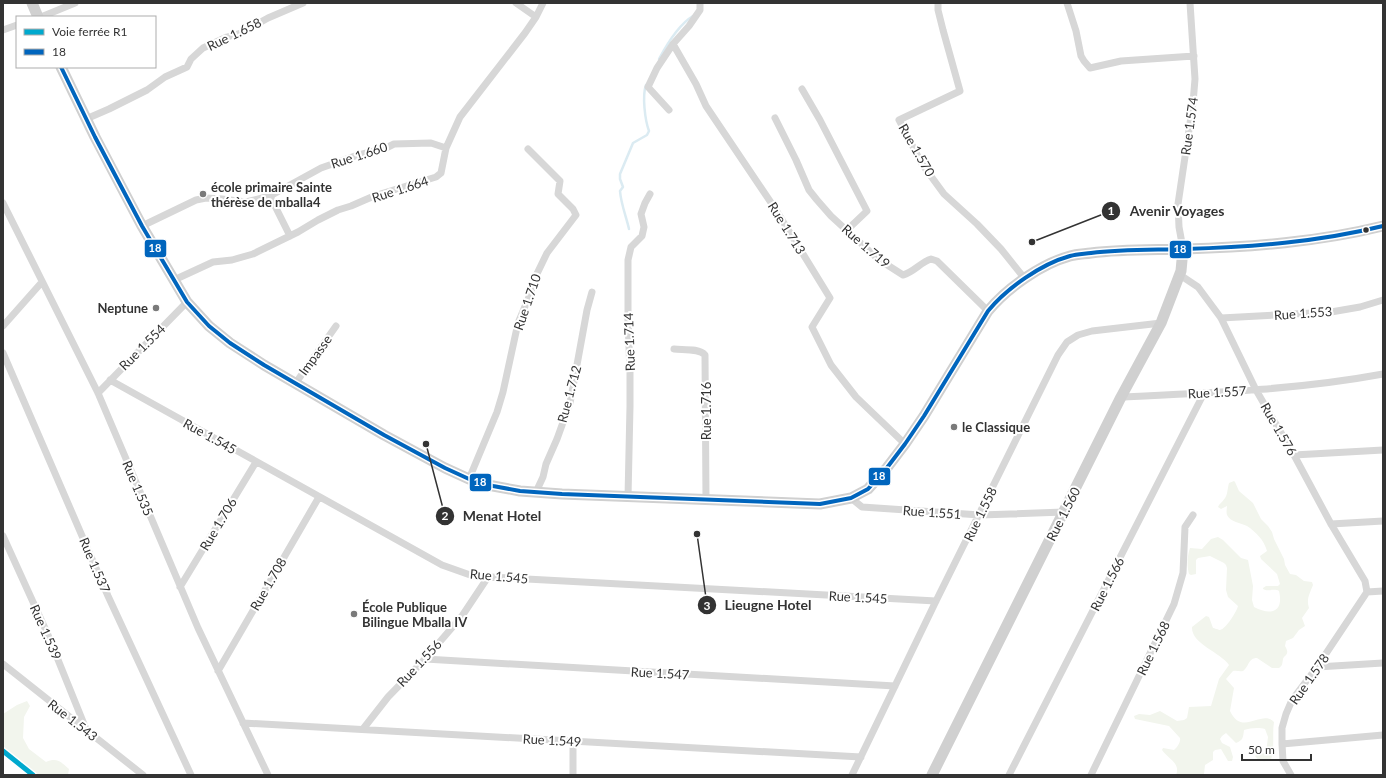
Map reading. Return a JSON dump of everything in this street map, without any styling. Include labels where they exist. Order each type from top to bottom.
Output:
[{"type":"main road","points":[[32,3],[38,16]]},
{"type":"main road","points":[[61,68],[86,119],[142,226],[187,302],[209,326],[230,343],[295,384],[416,453],[469,479],[493,486],[536,492],[820,504],[851,498],[868,489],[886,469],[905,444],[988,311],[998,299],[1025,279],[1048,265],[1070,256],[1101,252],[1246,247],[1317,239],[1360,232],[1383,226]]},
{"type":"main road","name":"Rue 1.560","points":[[932,775],[1122,397],[1161,323],[1180,275],[1183,249]]},
{"type":"street","points":[[43,16],[75,3]]},
{"type":"street","name":"Rue 1.658","points":[[86,119],[147,90],[165,77],[187,67],[191,59],[204,48],[227,37],[241,33],[268,18],[303,3]]},
{"type":"street","points":[[516,3],[536,17]]},
{"type":"street","name":"Rue 1.664","points":[[174,280],[213,262],[232,260],[253,254],[338,210],[374,196],[436,177],[441,173],[446,148],[460,117],[536,17],[543,3]]},
{"type":"street","points":[[669,110],[648,87],[657,68],[673,44],[689,26],[700,10],[700,3]]},
{"type":"street","name":"Rue 1.570","points":[[938,3],[941,23],[960,90],[899,120],[922,164],[944,194],[987,234],[1025,279]]},
{"type":"street","points":[[1067,3],[1082,56],[1090,68],[1121,61],[1194,56]]},
{"type":"street","name":"Rue 1.574","points":[[1183,249],[1179,227],[1178,204],[1195,80],[1190,3]]},
{"type":"street","points":[[3,30],[16,25]]},
{"type":"street","name":"Rue 1.713","points":[[673,44],[696,84],[706,106],[776,210],[830,298],[812,327],[831,365],[856,397],[905,444]]},
{"type":"street","points":[[802,89],[820,120],[867,211],[847,230]]},
{"type":"street","name":"Rue 1.719","points":[[775,118],[809,190],[817,200],[878,259],[903,275],[915,269],[925,261],[931,259],[937,261],[947,269],[988,311]]},
{"type":"street","name":"Rue 1.660","points":[[142,226],[196,200],[206,198],[246,202],[270,196],[321,168],[355,156],[386,148],[394,144],[431,143],[446,148]]},
{"type":"street","name":"Rue 1.710","points":[[469,479],[499,405],[518,323],[531,292],[533,282],[547,253],[576,215],[573,209],[558,194],[560,181],[528,150]]},
{"type":"street","name":"Rue 1.714","points":[[628,497],[630,379],[628,260],[631,247],[642,236],[644,227],[641,214],[650,194]]},
{"type":"street","points":[[270,196],[290,236]]},
{"type":"street","name":"Rue 1.535","points":[[3,203],[98,392],[180,587],[268,775]]},
{"type":"street","name":"Rue 1.576","points":[[1180,275],[1198,287],[1221,318],[1256,390],[1294,455],[1331,524],[1365,581],[1367,592]]},
{"type":"street","points":[[3,326],[42,282]]},
{"type":"street","name":"Rue 1.712","points":[[536,492],[570,403],[587,310],[592,292]]},
{"type":"street","name":"Rue 1.553","points":[[1221,318],[1331,312],[1360,307],[1383,300]]},
{"type":"street","name":"Rue 1.554","points":[[98,392],[187,302]]},
{"type":"street","name":"Rue 1.558","points":[[852,775],[1058,354],[1067,342],[1078,335],[1092,331],[1161,323]]},
{"type":"street","name":"Impasse","points":[[295,384],[336,326]]},
{"type":"street","name":"Rue 1.716","points":[[674,349],[699,351],[705,355],[706,500]]},
{"type":"street","name":"Rue 1.537","points":[[3,353],[108,596],[191,775]]},
{"type":"street","name":"Rue 1.557","points":[[1122,397],[1256,390],[1326,383],[1383,374]]},
{"type":"street","name":"Rue 1.545","points":[[110,380],[442,565],[473,576],[936,601]]},
{"type":"street","name":"Rue 1.566","points":[[1009,775],[1204,393]]},
{"type":"street","points":[[1294,455],[1383,450]]},
{"type":"street","name":"Rue 1.706","points":[[180,587],[256,462]]},
{"type":"street","name":"Rue 1.708","points":[[218,671],[319,497]]},
{"type":"street","name":"Rue 1.551","points":[[851,498],[862,507],[980,515],[1064,512]]},
{"type":"street","name":"Rue 1.568","points":[[1091,775],[1174,604],[1183,573],[1184,527],[1193,515]]},
{"type":"street","points":[[1331,524],[1383,521]]},
{"type":"street","name":"Rue 1.539","points":[[3,536],[48,635],[86,729]]},
{"type":"street","name":"Rue 1.556","points":[[363,730],[388,697],[425,659],[462,616],[488,577]]},
{"type":"street","points":[[1367,592],[1383,591]]},
{"type":"street","name":"Rue 1.578","points":[[1291,775],[1283,761],[1282,744],[1282,728],[1289,707],[1292,700],[1317,667],[1367,592]]},
{"type":"street","name":"Rue 1.547","points":[[425,659],[895,686]]},
{"type":"street","points":[[1317,667],[1383,663]]},
{"type":"street","name":"Rue 1.543","points":[[3,664],[143,775]]},
{"type":"street","name":"Rue 1.549","points":[[243,723],[861,757]]},
{"type":"street","points":[[1282,744],[1383,736]]},
{"type":"street","points":[[573,741],[573,775]]},
{"type":"shaded area","points":[[1234,481],[1239,491],[1253,503],[1261,519],[1272,532],[1290,574],[1296,575],[1304,581],[1312,582],[1313,585],[1308,599],[1309,608],[1302,618],[1305,626],[1299,630],[1293,638],[1286,641],[1285,646],[1287,654],[1283,658],[1282,664],[1279,668],[1272,668],[1257,658],[1254,658],[1243,671],[1233,671],[1226,679],[1234,688],[1230,711],[1235,718],[1240,722],[1264,718],[1274,722],[1271,760],[1262,761],[1255,756],[1266,753],[1268,737],[1265,729],[1252,728],[1244,730],[1242,738],[1236,743],[1226,733],[1220,739],[1222,743],[1230,747],[1233,757],[1232,761],[1228,761],[1221,749],[1215,750],[1213,752],[1213,760],[1205,765],[1203,775],[1176,775],[1177,767],[1162,750],[1163,748],[1174,750],[1180,741],[1180,738],[1169,726],[1135,719],[1134,716],[1139,714],[1150,715],[1160,711],[1177,721],[1187,718],[1189,707],[1211,706],[1219,679],[1229,665],[1225,660],[1196,638],[1192,627],[1206,616],[1209,617],[1213,628],[1220,630],[1231,620],[1238,606],[1228,597],[1226,590],[1227,568],[1224,563],[1210,556],[1198,558],[1196,560],[1196,574],[1189,574],[1188,554],[1190,548],[1202,549],[1211,539],[1218,537],[1223,540],[1241,558],[1248,560],[1253,586],[1252,600],[1254,607],[1260,610],[1271,611],[1278,608],[1280,604],[1279,591],[1263,589],[1266,586],[1278,586],[1280,584],[1277,574],[1261,559],[1260,556],[1267,551],[1262,540],[1247,526],[1233,521],[1228,517],[1227,506],[1221,509],[1218,507],[1226,497],[1229,483]]},
{"type":"shaded area","points":[[27,701],[30,706],[24,717],[23,738],[29,749],[46,762],[56,760],[61,762],[69,769],[68,775],[38,775],[3,746],[3,714],[17,705]]},
{"type":"waterway","points":[[659,59],[669,41],[682,24],[693,16]]},
{"type":"waterway","points":[[629,229],[622,205],[620,191],[623,187],[620,174],[633,143],[647,135],[649,131],[644,108],[646,85]]},
{"type":"rail line","name":"R1","points":[[3,751],[33,775]]},
{"type":"transit line","name":"18","points":[[61,68],[95,137],[142,226],[187,302],[209,326],[230,343],[264,365],[384,435],[445,468],[469,479],[493,486],[520,491],[820,504],[851,498],[868,489],[886,469],[905,444],[924,416],[988,311],[1005,294],[1036,271],[1059,260],[1080,254],[1285,243],[1359,232],[1383,226]]},
{"type":"place","name":"école primaire Sainte thérèse de mballa4","points":[[203,194]]},
{"type":"place","name":"Avenir Voyages","points":[[1032,242]]},
{"type":"place","name":"Neptune","points":[[156,308]]},
{"type":"place","name":"le Classique","points":[[954,427]]},
{"type":"place","name":"Menat Hotel","points":[[426,444]]},
{"type":"place","name":"Lieugne Hotel","points":[[697,534]]},
{"type":"place","name":"École Publique Bilingue Mballa IV","points":[[354,614]]}]
